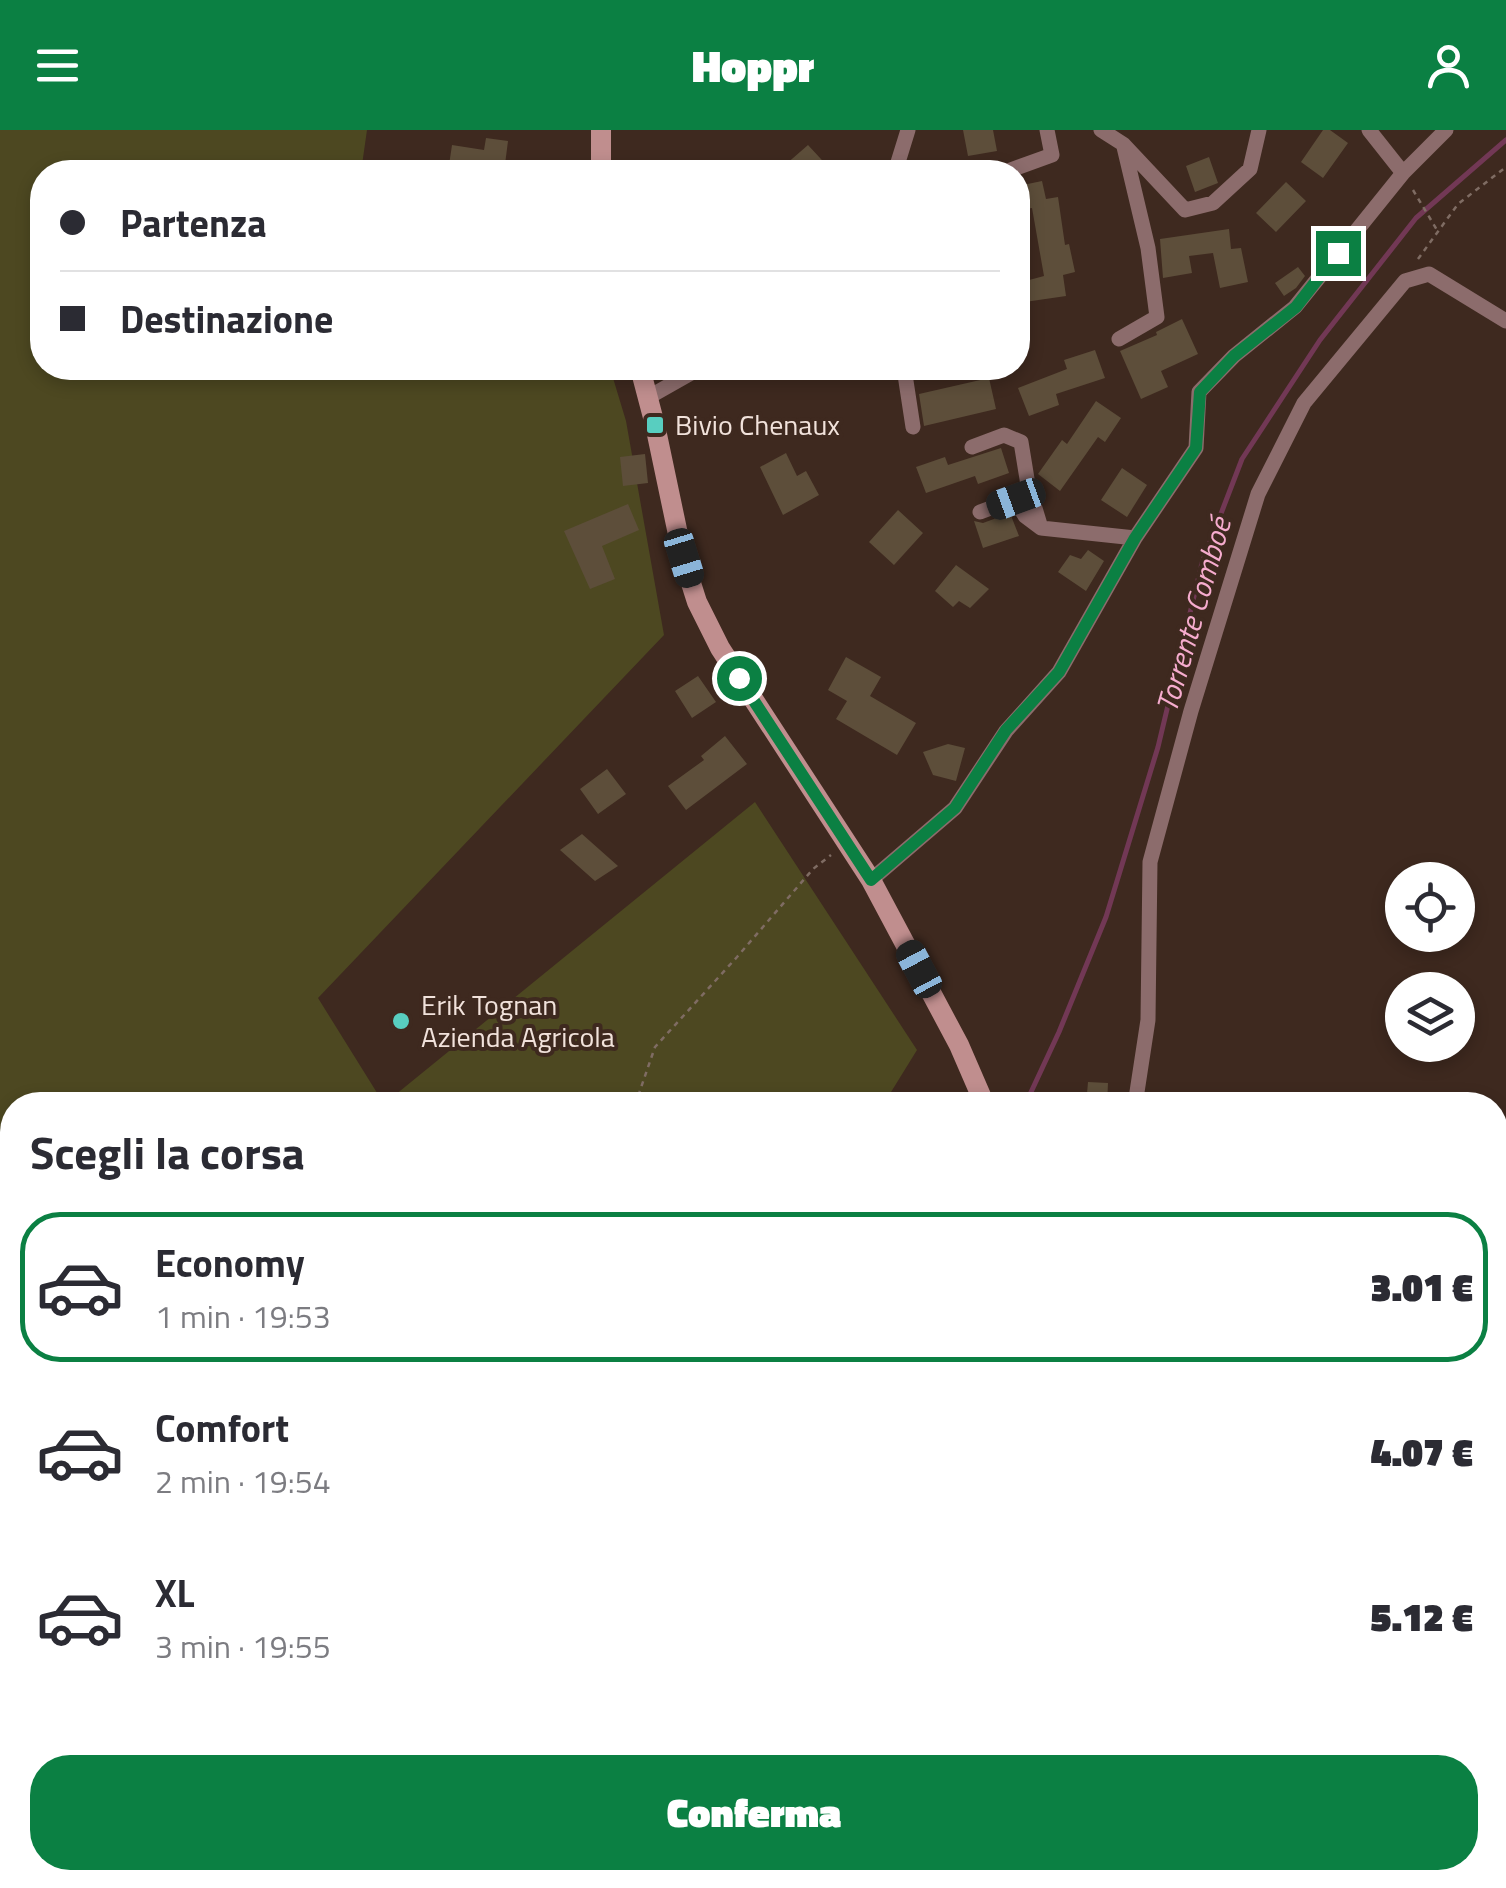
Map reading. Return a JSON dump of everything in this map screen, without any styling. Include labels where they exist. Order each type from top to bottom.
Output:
[{"type":"main road","points":[[601,130],[601,160]]},
{"type":"main road","points":[[643,380],[697,602],[720,648],[871,880],[959,1045],[979,1092]]},
{"type":"street","points":[[899,160],[908,130]]},
{"type":"street","points":[[1030,163],[1052,155],[1048,130]]},
{"type":"street","points":[[1101,130],[1123,144],[1185,210],[1213,204],[1250,169],[1259,130]]},
{"type":"street","points":[[1368,130],[1402,173]]},
{"type":"street","points":[[871,880],[955,808],[1006,730],[1059,672],[1135,538],[1196,448],[1200,392],[1234,356],[1296,307],[1402,173],[1446,130]]},
{"type":"street","points":[[1119,339],[1157,318],[1148,248],[1123,144]]},
{"type":"street","points":[[1137,1092],[1148,1020],[1150,862],[1190,711],[1258,494],[1304,403],[1405,281],[1429,274],[1506,322]]},
{"type":"street","points":[[647,398],[679,380]]},
{"type":"street","points":[[906,380],[912,428]]},
{"type":"street","points":[[972,447],[1004,435],[1021,442],[1041,528]]},
{"type":"street","points":[[980,512],[1016,499],[1026,516],[1041,528],[1135,538]]},
{"type":"path","points":[[1405,281],[1458,204],[1506,166]]},
{"type":"path","points":[[1402,173],[1438,231]]},
{"type":"path","points":[[639,1092],[654,1047],[813,869],[848,843]]},
{"type":"shaded area","points":[[0,130],[367,130],[363,160],[30,160],[30,380],[614,380],[626,421],[664,635],[318,998],[377,1092],[0,1092]]},
{"type":"shaded area","points":[[755,802],[917,1050],[891,1092],[399,1092]]},
{"type":"building","points":[[963,130],[993,130],[997,151],[968,156]]},
{"type":"building","points":[[1323,130],[1330,130],[1348,143],[1323,178],[1301,162]]},
{"type":"building","points":[[486,138],[508,141],[506,160],[450,160],[452,145],[484,150]]},
{"type":"building","points":[[808,145],[822,160],[791,160]]},
{"type":"building","points":[[1209,157],[1218,183],[1195,192],[1186,166]]},
{"type":"building","points":[[1042,181],[1046,199],[1058,197],[1065,245],[1069,244],[1075,272],[1063,275],[1066,296],[1030,301],[1030,280],[1044,276],[1030,208],[1030,184]]},
{"type":"building","points":[[1286,182],[1306,201],[1276,232],[1256,213]]},
{"type":"building","points":[[1229,229],[1231,249],[1241,248],[1248,282],[1220,288],[1213,253],[1189,256],[1192,273],[1163,278],[1160,239]]},
{"type":"building","points":[[1298,267],[1305,276],[1284,296],[1275,283]]},
{"type":"building","points":[[1182,319],[1198,354],[1161,371],[1168,387],[1141,399],[1120,351]]},
{"type":"building","points":[[1095,350],[1105,378],[1056,394],[1059,405],[1029,416],[1018,388],[1067,369],[1064,360]]},
{"type":"building","points":[[989,380],[996,409],[924,426],[919,394]]},
{"type":"building","points":[[1096,401],[1121,418],[1105,442],[1098,437],[1060,491],[1038,474],[1062,440],[1067,444]]},
{"type":"building","points":[[1001,448],[1009,473],[978,484],[975,476],[926,493],[916,467],[945,457],[948,465]]},
{"type":"building","points":[[786,453],[797,476],[806,471],[819,495],[783,515],[760,467]]},
{"type":"building","points":[[645,454],[648,483],[623,486],[620,457]]},
{"type":"building","points":[[1122,468],[1147,485],[1127,517],[1101,500]]},
{"type":"building","points":[[628,504],[639,530],[602,546],[615,579],[590,589],[564,531]]},
{"type":"building","points":[[898,510],[923,533],[894,565],[869,542]]},
{"type":"building","points":[[1010,513],[1019,536],[983,548],[974,521],[983,523]]},
{"type":"building","points":[[1088,550],[1104,561],[1086,591],[1058,572],[1070,555],[1081,559]]},
{"type":"building","points":[[956,565],[989,589],[970,608],[959,601],[953,607],[935,591]]},
{"type":"building","points":[[846,657],[881,677],[870,696],[916,723],[897,755],[836,719],[847,701],[828,690]]},
{"type":"building","points":[[698,676],[716,702],[692,718],[675,691]]},
{"type":"building","points":[[725,736],[747,764],[686,810],[668,786],[704,760],[701,756]]},
{"type":"building","points":[[948,744],[965,748],[956,781],[933,775],[923,752]]},
{"type":"building","points":[[607,769],[626,794],[598,814],[580,789]]},
{"type":"building","points":[[582,834],[618,866],[595,881],[560,850]]},
{"type":"building","points":[[1088,1082],[1108,1083],[1108,1092],[1087,1092]]},
{"type":"waterway","name":"Torrente Comboé","points":[[1031,1092],[1106,917],[1158,747],[1202,563],[1242,459],[1320,340],[1416,218],[1506,140]]},
{"type":"place","name":"Bivio Chenaux","points":[[655,425]]},
{"type":"place","name":"Erik Tognan Azienda Agricola","points":[[401,1021]]},
{"type":"route","points":[[739,678],[871,880],[955,808],[1006,730],[1059,672],[1135,538],[1196,448],[1200,392],[1234,356],[1296,307],[1338,253]]}]
